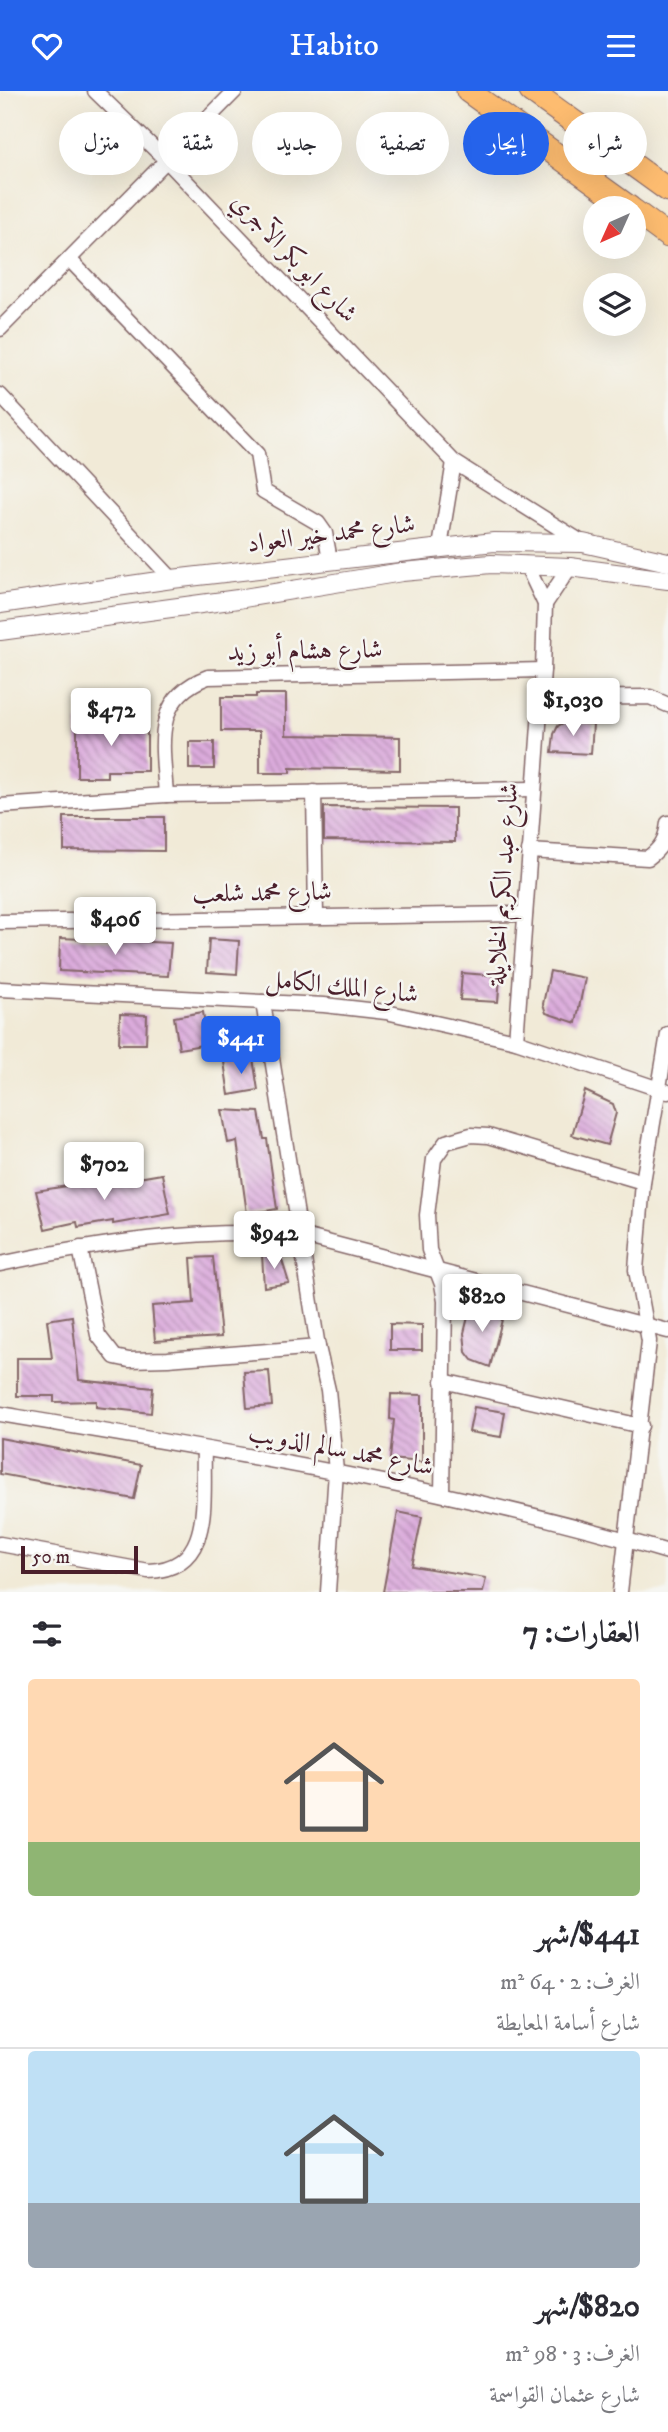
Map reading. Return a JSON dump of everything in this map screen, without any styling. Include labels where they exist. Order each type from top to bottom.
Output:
[{"type":"highway","points":[[468,91],[614,196]]},
{"type":"highway","points":[[531,91],[668,190]]},
{"type":"highway","points":[[646,220],[668,236]]},
{"type":"street","name":"شارع ابو بكر الآجري","points":[[94,91],[158,152]]},
{"type":"street","points":[[213,112],[235,91]]},
{"type":"street","points":[[0,329],[158,166]]},
{"type":"street","name":"شارع ابو بكر الآجري","points":[[180,175],[454,462],[583,543]]},
{"type":"street","points":[[69,259],[257,454],[262,491],[318,523],[325,533],[330,560]]},
{"type":"street","points":[[0,395],[172,579]]},
{"type":"street","points":[[440,547],[454,462]]},
{"type":"street","name":"شارع محمد خير العواد","points":[[0,604],[172,579],[494,542],[583,543],[668,562]]},
{"type":"street","name":"شارع محمد خير العواد","points":[[0,631],[226,601],[402,572],[526,564],[668,580]]},
{"type":"street","name":"شارع عبد الكريم الخلايلة","points":[[516,1041],[543,670],[545,604],[526,564]]},
{"type":"street","points":[[545,604],[570,567]]},
{"type":"street","name":"شارع هشام أبو زيد","points":[[166,795],[162,730],[167,711],[190,684],[208,677],[543,670]]},
{"type":"street","points":[[540,698],[650,697],[668,705]]},
{"type":"street","points":[[0,806],[166,795],[533,789]]},
{"type":"street","points":[[314,792],[316,916]]},
{"type":"street","points":[[529,851],[648,858],[658,851],[666,838],[668,823]]},
{"type":"street","name":"شارع محمد شلعب","points":[[0,922],[526,914]]},
{"type":"street","name":"شارع الملك الكامل","points":[[0,989],[263,1002],[386,1012],[516,1041],[663,1091]]},
{"type":"street","points":[[263,1002],[318,1347],[328,1390],[336,1471],[328,1592]]},
{"type":"street","points":[[620,1592],[649,1341],[636,1270],[643,1182],[663,1091],[668,1034]]},
{"type":"street","points":[[442,1494],[445,1301],[429,1250],[430,1185],[434,1159],[440,1149],[456,1138],[488,1136],[643,1182]]},
{"type":"street","points":[[0,1264],[130,1240],[190,1235],[300,1235],[436,1268],[668,1331]]},
{"type":"street","points":[[80,1248],[98,1335],[115,1357],[129,1360],[168,1359],[318,1347]]},
{"type":"street","points":[[443,1381],[641,1426]]},
{"type":"street","name":"شارع محمد سالم الذويب","points":[[0,1414],[336,1471],[442,1494],[668,1552]]},
{"type":"street","points":[[0,1544],[148,1571],[178,1565],[190,1555],[199,1540],[204,1450]]},
{"type":"building","points":[[256,694],[286,694],[286,735],[400,737],[400,770],[290,768],[290,773],[260,773],[260,731],[221,731],[221,697],[256,697]]},
{"type":"building","points":[[77,722],[147,722],[147,771],[107,771],[107,777],[77,777]]},
{"type":"building","points":[[565,722],[593,724],[591,754],[552,752],[554,734],[558,726]]},
{"type":"building","points":[[189,742],[214,742],[214,769],[189,769]]},
{"type":"building","points":[[324,807],[455,808],[455,842],[324,840]]},
{"type":"building","points":[[64,817],[164,817],[164,851],[64,850]]},
{"type":"building","points":[[60,938],[171,943],[168,976],[59,971]]},
{"type":"building","points":[[209,939],[239,941],[237,974],[207,972]]},
{"type":"building","points":[[550,971],[585,978],[576,1023],[546,1013],[543,1004]]},
{"type":"building","points":[[462,973],[500,976],[498,1002],[460,1000]]},
{"type":"building","points":[[203,1012],[208,1044],[179,1049],[174,1017]]},
{"type":"building","points":[[120,1014],[147,1015],[146,1044],[119,1044]]},
{"type":"building","points":[[253,1058],[258,1090],[229,1095],[224,1062]]},
{"type":"building","points":[[585,1091],[613,1104],[616,1113],[607,1145],[572,1135]]},
{"type":"building","points":[[222,1110],[259,1112],[264,1139],[267,1139],[277,1209],[247,1214],[237,1141],[228,1143]]},
{"type":"building","points":[[162,1174],[170,1214],[113,1224],[113,1221],[78,1227],[77,1222],[45,1229],[36,1191],[92,1182],[92,1186]]},
{"type":"building","points":[[262,1255],[281,1257],[289,1283],[264,1287]]},
{"type":"building","points":[[213,1257],[221,1337],[155,1341],[152,1306],[194,1303],[191,1258]]},
{"type":"building","points":[[475,1306],[504,1312],[490,1367],[472,1360],[466,1352],[464,1333],[470,1309]]},
{"type":"building","points":[[72,1316],[79,1380],[153,1388],[151,1413],[96,1407],[96,1401],[54,1402],[54,1396],[17,1396],[17,1358],[52,1358],[47,1320]]},
{"type":"building","points":[[390,1324],[422,1325],[422,1350],[390,1350]]},
{"type":"building","points":[[269,1371],[272,1406],[247,1408],[244,1372]]},
{"type":"building","points":[[391,1394],[422,1395],[422,1462],[390,1459],[394,1420],[390,1419]]},
{"type":"building","points":[[474,1407],[505,1412],[501,1437],[469,1432]]},
{"type":"building","points":[[0,1438],[141,1465],[134,1499],[0,1474]]},
{"type":"building","points":[[398,1512],[422,1517],[412,1566],[486,1578],[483,1592],[383,1592]]}]
